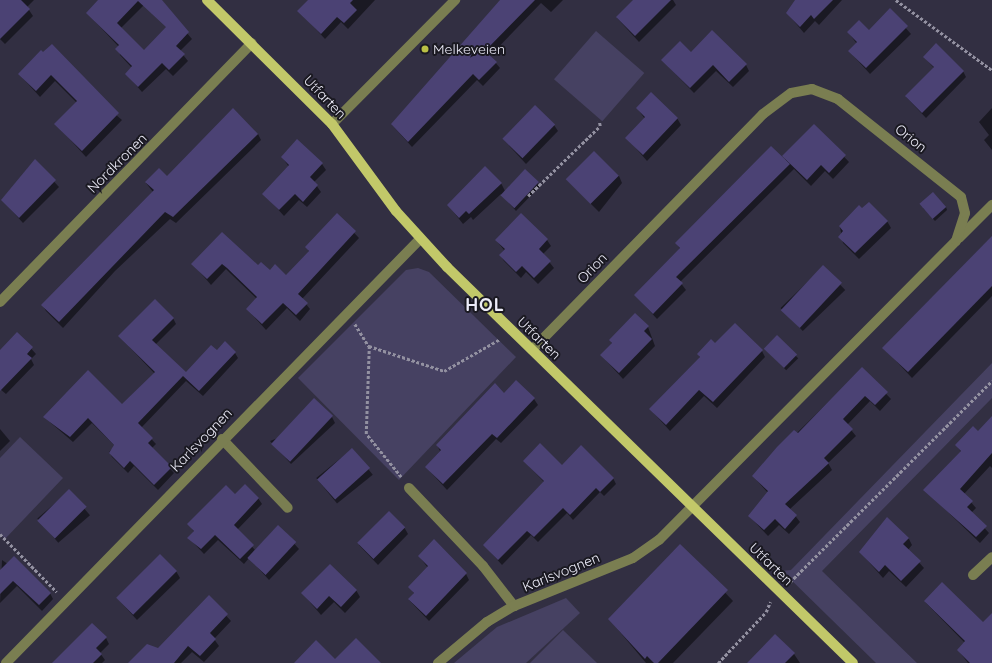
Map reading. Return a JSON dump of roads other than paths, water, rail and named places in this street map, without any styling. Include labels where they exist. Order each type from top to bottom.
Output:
[{"type":"main road","name":"Utfarten","points":[[207,0],[332,124],[420,239],[512,331],[853,663]]},
{"type":"street","points":[[332,124],[455,0]]},
{"type":"street","name":"Nordkronen","points":[[0,302],[252,43]]},
{"type":"street","name":"Orion","points":[[532,350],[763,114],[779,101],[802,90],[825,92],[838,99],[948,183],[961,197],[965,213],[956,241],[693,507]]},
{"type":"street","points":[[956,241],[992,205]]},
{"type":"street","name":"Karlsvognen","points":[[6,663],[222,439],[420,239]]},
{"type":"street","points":[[222,439],[288,508]]},
{"type":"street","points":[[409,488],[483,566],[514,606]]},
{"type":"street","name":"Karlsvognen","points":[[438,663],[487,622],[514,606],[633,558],[659,540],[693,507]]},
{"type":"street","points":[[973,575],[992,557]]},
{"type":"place","name":"Melkeveien","points":[[425,49]]},
{"type":"district","name":"HOL","points":[[485,305]]}]
